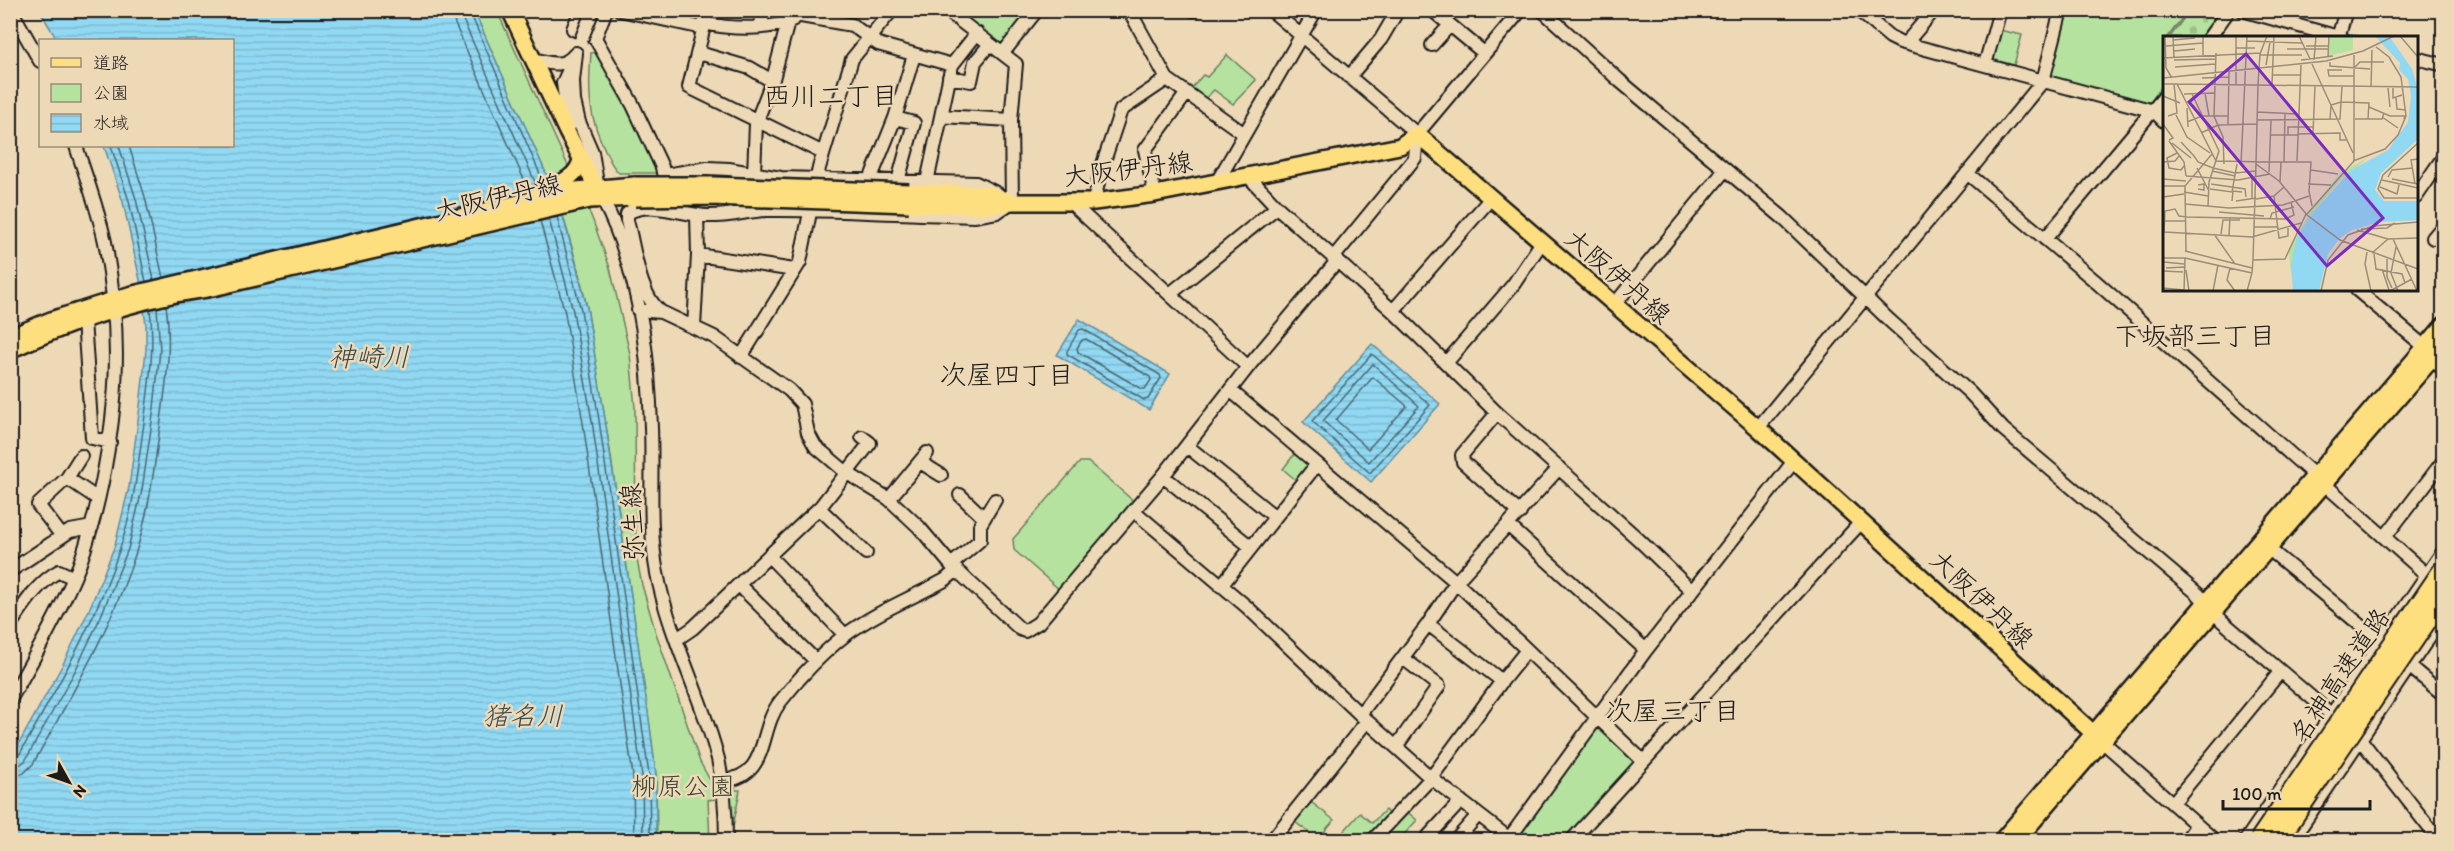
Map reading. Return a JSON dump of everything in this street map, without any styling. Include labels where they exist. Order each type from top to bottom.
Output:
[{"type":"highway","name":"名神高速道路","points":[[2259,840],[2433,572]]},
{"type":"highway","name":"名神高速道路","points":[[2278,840],[2444,596]]},
{"type":"main road","points":[[510,10],[594,194]]},
{"type":"main road","name":"大阪伊丹線","points":[[10,337],[51,320],[527,201],[635,191],[710,196],[909,198],[988,206],[1012,202],[1094,202],[1155,194],[1400,146],[1417,134],[1758,428],[2098,738]]},
{"type":"main road","points":[[527,201],[579,161]]},
{"type":"main road","name":"大阪伊丹線","points":[[10,350],[44,334],[84,320],[116,304],[217,287],[594,194]]},
{"type":"main road","points":[[2017,840],[2098,738],[2109,713],[2209,607],[2320,481],[2428,353],[2444,325]]},
{"type":"main road","points":[[2428,353],[2444,345]]},
{"type":"main road","points":[[2209,607],[2269,549],[2320,481]]},
{"type":"main road","points":[[2002,840],[2098,738]]},
{"type":"street","points":[[11,10],[39,59]]},
{"type":"street","points":[[581,10],[573,28],[595,38],[633,105],[664,176],[665,209]]},
{"type":"street","points":[[579,161],[567,116],[563,83],[593,10]]},
{"type":"street","points":[[595,38],[606,10]]},
{"type":"street","points":[[620,10],[705,20],[728,28],[759,27],[788,22],[802,13],[852,25],[878,44],[914,55],[971,81],[975,62],[990,44]]},
{"type":"street","points":[[759,27],[765,10]]},
{"type":"street","points":[[741,357],[800,262],[823,153],[852,59],[892,10]]},
{"type":"street","points":[[946,10],[961,14],[977,33],[1016,64],[1011,120],[1012,202]]},
{"type":"street","points":[[1004,53],[1037,10]]},
{"type":"street","points":[[1129,10],[1167,79],[1243,133]]},
{"type":"street","points":[[1271,10],[1417,134]]},
{"type":"street","points":[[1217,182],[1243,133],[1316,10]]},
{"type":"street","points":[[1349,76],[1381,39],[1398,10]]},
{"type":"street","points":[[1432,10],[1484,53]]},
{"type":"street","points":[[1012,202],[997,212],[974,216],[766,210],[725,216],[697,215],[652,207],[630,212],[626,218],[647,293],[654,306],[661,312],[722,342],[789,390],[802,404],[808,433],[815,446],[847,473],[889,499],[919,527],[954,568],[1020,629],[1025,631],[1038,623],[1187,446],[1414,158],[1417,134],[1521,10]]},
{"type":"street","points":[[1542,10],[1620,81],[1782,217],[1970,393],[2003,429],[2209,607],[2280,672],[2360,739],[2439,840]]},
{"type":"street","points":[[1906,43],[1934,10]]},
{"type":"street","points":[[1985,65],[2000,10]]},
{"type":"street","points":[[1758,428],[2043,81],[2061,10]]},
{"type":"street","points":[[2210,36],[2229,10]]},
{"type":"street","points":[[2242,10],[2336,36]]},
{"type":"street","points":[[2340,36],[2346,10]]},
{"type":"street","points":[[1865,13],[1890,37],[1906,43],[2154,111],[2163,120]]},
{"type":"street","points":[[705,20],[699,53],[689,87],[823,153]]},
{"type":"street","points":[[754,174],[757,119],[772,81],[788,22]]},
{"type":"street","points":[[1431,44],[1450,25]]},
{"type":"street","points":[[927,182],[951,71],[977,33]]},
{"type":"street","points":[[533,58],[558,64],[567,62],[576,53]]},
{"type":"street","name":"弥生線","points":[[576,53],[573,81],[574,101],[579,122],[592,152],[594,194],[626,259],[646,347],[649,380],[652,538],[657,575],[676,639],[717,757],[726,813],[726,840]]},
{"type":"street","points":[[699,53],[752,69],[772,81]]},
{"type":"street","points":[[870,180],[895,118],[914,55]]},
{"type":"street","points":[[2422,59],[2444,65]]},
{"type":"street","points":[[1094,202],[1100,173],[1121,110],[1167,79]]},
{"type":"street","points":[[1155,194],[1145,150],[1187,93]]},
{"type":"street","points":[[2045,239],[2163,98]]},
{"type":"street","points":[[941,116],[1011,120]]},
{"type":"street","points":[[895,118],[914,123],[898,181]]},
{"type":"street","points":[[10,700],[45,638],[74,578],[92,527],[115,412],[116,304],[104,239],[76,147]]},
{"type":"street","points":[[2418,194],[2442,160]]},
{"type":"street","points":[[664,176],[702,168],[781,178],[976,183],[1012,202]]},
{"type":"street","points":[[1614,305],[1725,170]]},
{"type":"street","points":[[1967,173],[2094,280],[2385,537],[2433,572],[2444,583]]},
{"type":"street","points":[[1248,176],[1277,207],[1393,311],[1497,413],[1637,538],[1692,591]]},
{"type":"street","points":[[1393,311],[1491,198]]},
{"type":"street","points":[[1070,202],[1248,367]]},
{"type":"street","points":[[1170,294],[1277,207]]},
{"type":"street","points":[[694,327],[698,255],[697,215]]},
{"type":"street","points":[[2433,238],[2444,225]]},
{"type":"street","points":[[1446,363],[1513,285],[1542,242]]},
{"type":"street","points":[[698,255],[794,270]]},
{"type":"street","points":[[2357,291],[2428,353],[2444,370]]},
{"type":"street","points":[[638,310],[661,312]]},
{"type":"street","points":[[84,320],[92,438],[110,441]]},
{"type":"street","points":[[1230,390],[1456,582],[1643,761]]},
{"type":"street","points":[[1497,413],[1462,455],[1463,462],[1521,513]]},
{"type":"street","points":[[676,639],[693,628],[740,585],[819,508],[835,491],[869,442]]},
{"type":"street","points":[[1187,446],[1274,516]]},
{"type":"street","points":[[889,499],[924,457],[941,475]]},
{"type":"street","points":[[2385,537],[2444,460]]},
{"type":"street","points":[[62,536],[38,505],[68,478],[74,461]]},
{"type":"street","points":[[1134,511],[1221,585],[1431,778],[1509,840],[1646,650],[1794,461]]},
{"type":"street","points":[[1221,585],[1317,464]]},
{"type":"street","points":[[1272,840],[1364,717],[1456,582],[1521,513],[1559,468]]},
{"type":"street","points":[[1163,476],[1251,546]]},
{"type":"street","points":[[68,478],[98,499]]},
{"type":"street","points":[[960,495],[984,518]]},
{"type":"street","points":[[722,781],[746,775],[754,767],[778,705],[816,661],[845,635],[945,580],[980,540],[980,525],[995,500]]},
{"type":"street","points":[[819,508],[866,553]]},
{"type":"street","points":[[1572,840],[1862,521]]},
{"type":"street","points":[[1509,526],[1646,650]]},
{"type":"street","points":[[10,571],[70,531],[92,527]]},
{"type":"street","points":[[2269,549],[2444,695]]},
{"type":"street","points":[[2246,840],[2381,643],[2433,572],[2444,550]]},
{"type":"street","points":[[769,556],[845,635]]},
{"type":"street","points":[[10,625],[27,601],[50,576],[59,571],[74,578]]},
{"type":"street","points":[[740,585],[816,661]]},
{"type":"street","points":[[2292,840],[2444,615]]},
{"type":"street","points":[[1428,624],[1502,681]]},
{"type":"street","points":[[1373,840],[1431,778],[1527,650]]},
{"type":"street","points":[[1396,747],[1439,686],[1403,658]]},
{"type":"street","points":[[2173,803],[2280,672]]},
{"type":"street","points":[[2098,738],[2214,840]]},
{"type":"street","points":[[1425,840],[1461,801]]},
{"type":"street","points":[[1456,840],[1479,815]]},
{"type":"street","points":[[2186,840],[2197,825]]},
{"type":"green space","name":"柳原公園","points":[[474,11],[497,11],[592,218],[610,268],[630,354],[635,408],[636,555],[655,630],[700,762],[711,782],[715,799],[708,800],[710,840],[657,840],[656,775],[652,741],[587,307],[564,219]]},
{"type":"green space","points":[[969,11],[1033,11],[1004,48],[965,16]]},
{"type":"green space","points":[[2067,11],[2187,11],[2169,36],[2163,36],[2163,84],[2150,103],[2055,78],[2050,70]]},
{"type":"green space","points":[[2189,11],[2220,11],[2201,36],[2171,36]]},
{"type":"green space","points":[[1999,30],[2022,35],[2014,65],[1992,57]]},
{"type":"green space","points":[[598,52],[632,112],[658,173],[619,173],[611,162],[596,128],[591,105],[591,53]]},
{"type":"green space","points":[[1227,55],[1256,80],[1233,104],[1214,90],[1203,101],[1189,91],[1203,75],[1207,77]]},
{"type":"green space","points":[[1296,452],[1307,462],[1308,470],[1298,482],[1283,469]]},
{"type":"green space","points":[[1080,462],[1088,462],[1137,504],[1061,591],[1014,550],[1013,539]]},
{"type":"green space","points":[[1600,729],[1634,761],[1634,765],[1564,840],[1519,840],[1518,836],[1596,730]]},
{"type":"green space","points":[[733,785],[736,790],[740,790],[732,833],[729,790]]},
{"type":"green space","points":[[1311,802],[1334,820],[1318,839],[1295,822]]},
{"type":"green space","points":[[1385,810],[1396,821],[1406,811],[1417,820],[1399,840],[1336,840],[1360,813],[1372,823]]},
{"type":"water","name":"神崎川","points":[[40,11],[474,11],[562,213],[587,308],[649,719],[656,775],[656,840],[11,840],[11,758],[63,664],[89,610],[115,545],[129,487],[140,406],[146,350],[146,325],[140,280],[123,202],[104,147],[234,147],[234,39],[56,39]]},
{"type":"water","points":[[1079,319],[1170,374],[1149,410],[1057,355]]},
{"type":"water","points":[[1372,344],[1440,404],[1371,482],[1303,422]]},
{"type":"waterway","points":[[2342,32],[2355,36]]},
{"type":"district","name":"西川二丁目","points":[[831,96]]},
{"type":"district","name":"下坂部三丁目","points":[[2195,336]]},
{"type":"district","name":"次屋四丁目","points":[[1007,375]]},
{"type":"district","name":"次屋三丁目","points":[[1673,711]]},
{"type":"water label","name":"猪名川","points":[[523,716]]}]
